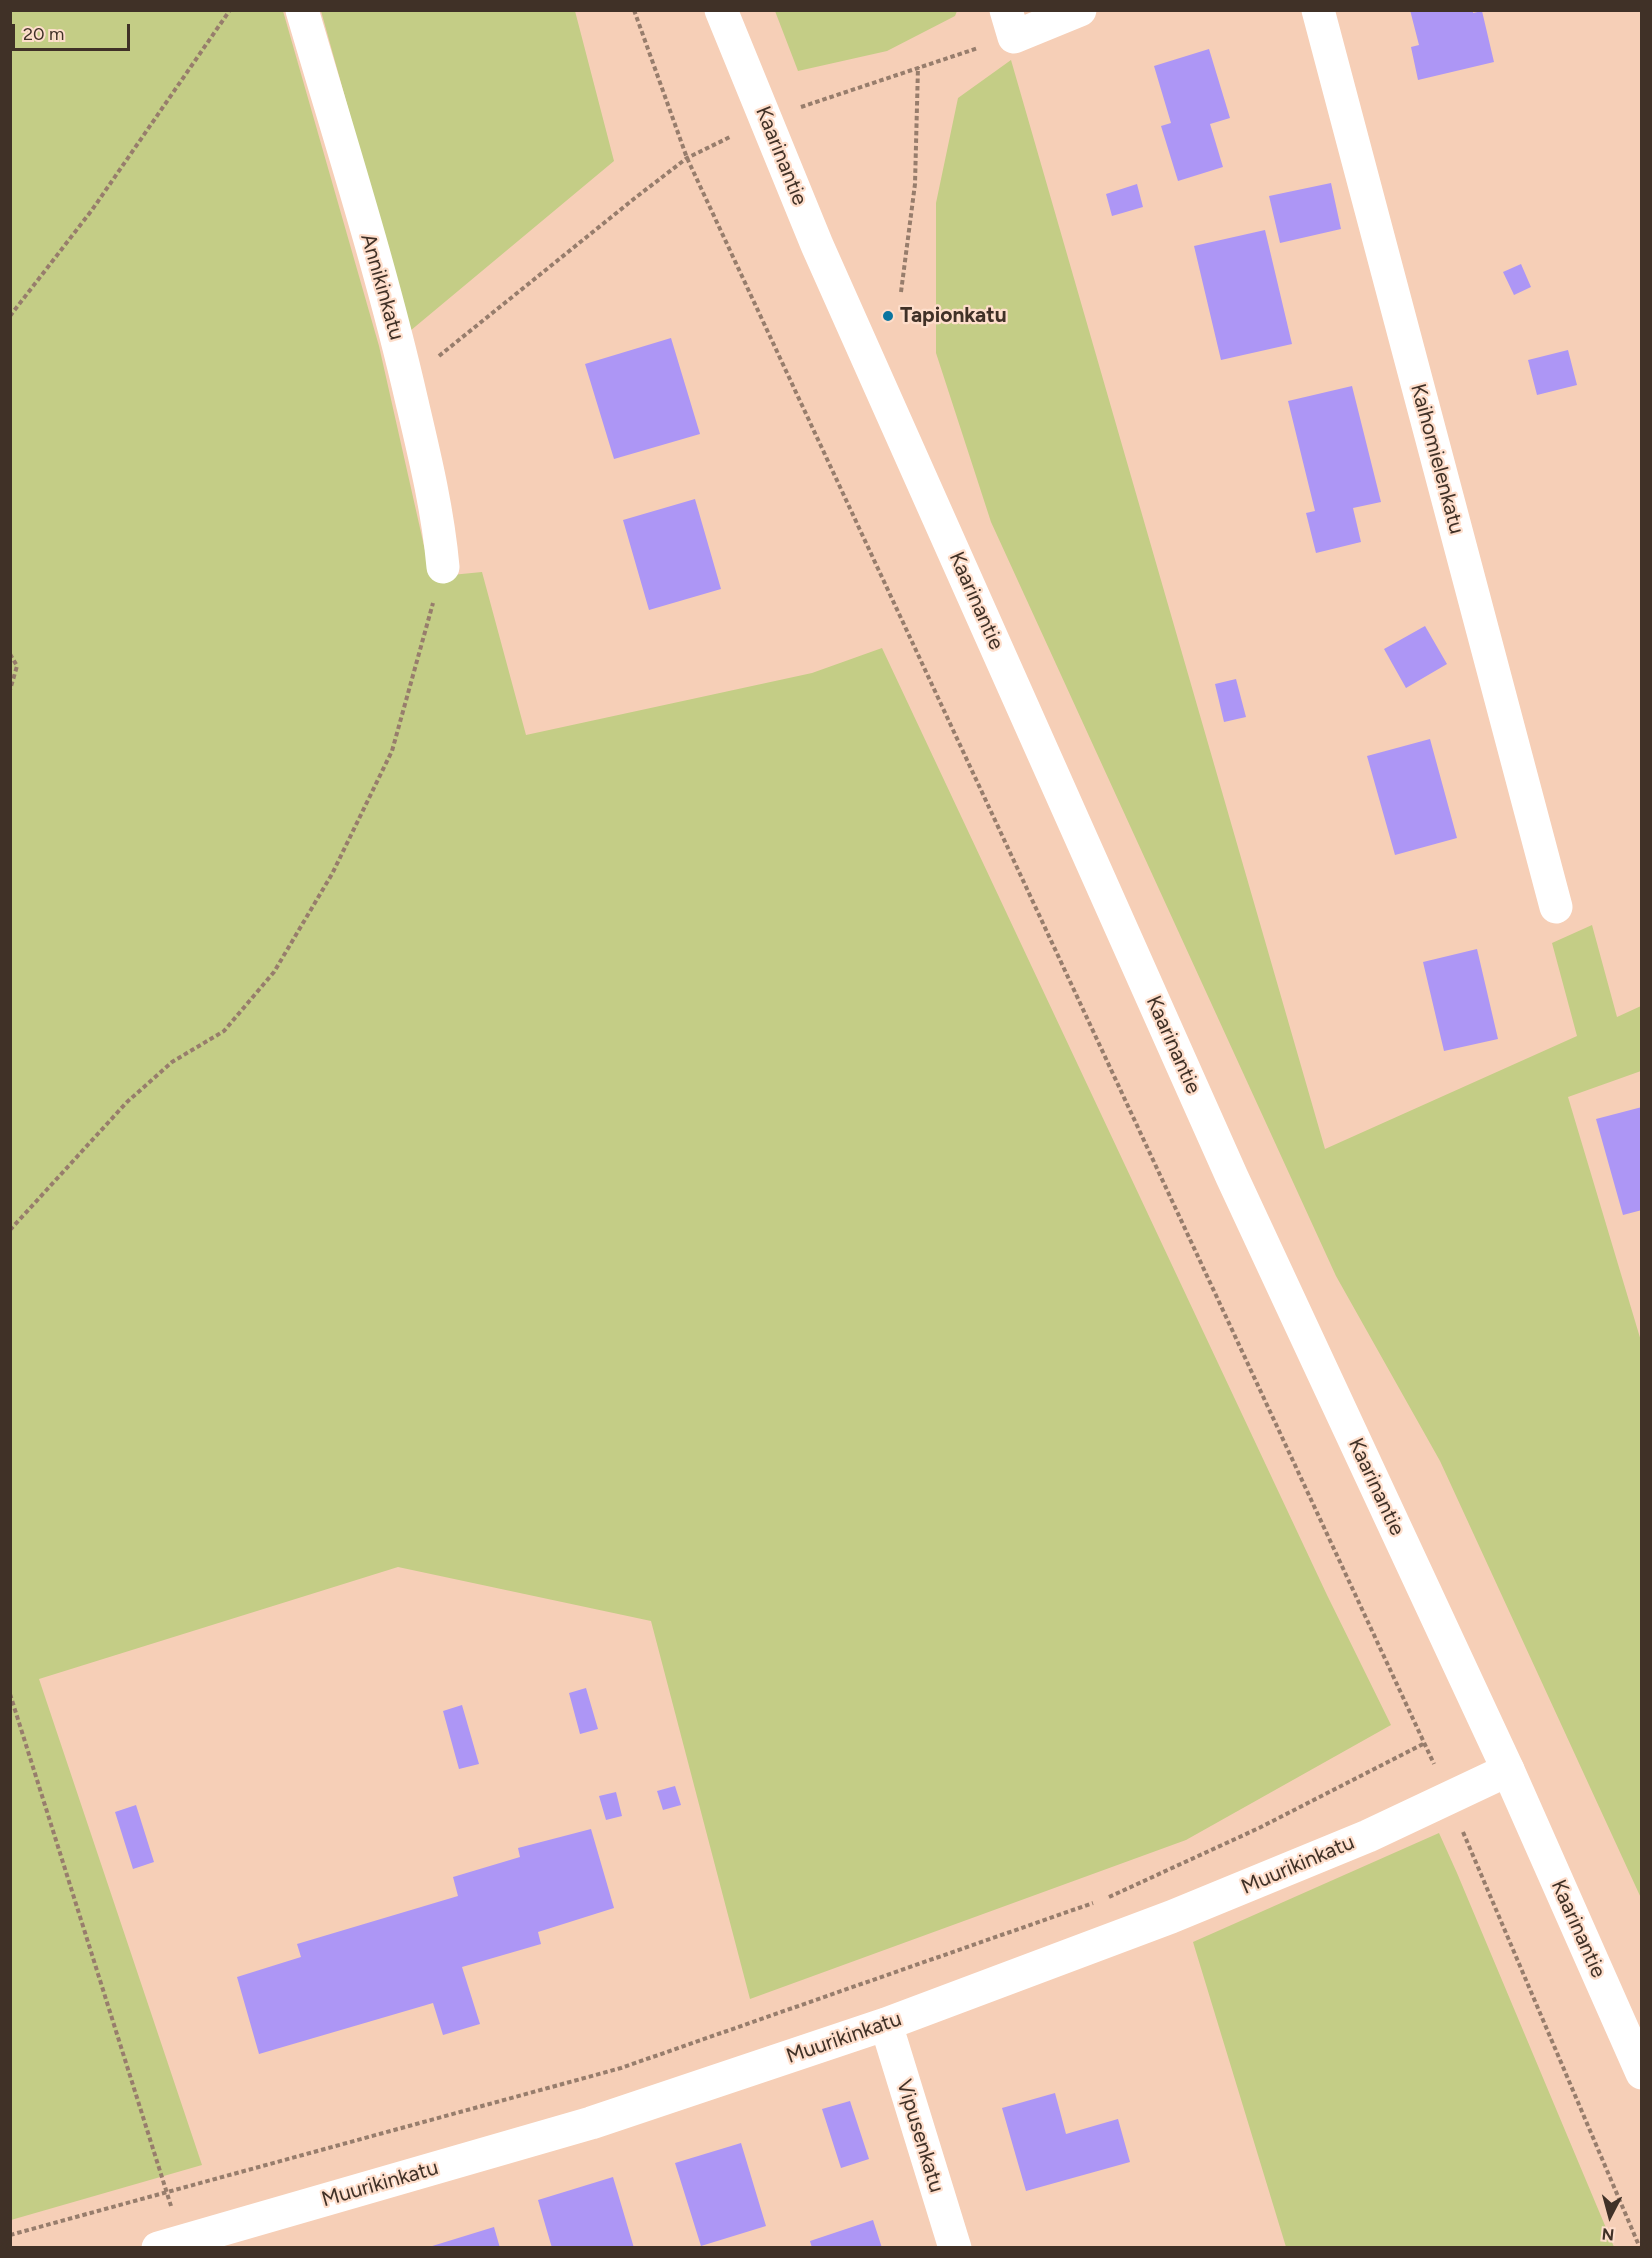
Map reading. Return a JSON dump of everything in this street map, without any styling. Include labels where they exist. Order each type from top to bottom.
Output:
[{"type":"street","name":"Annikinkatu","points":[[302,10],[394,325],[433,492],[443,567]]},
{"type":"street","name":"Kaarinantie","points":[[721,10],[817,245],[1232,1177],[1508,1770],[1641,2073]]},
{"type":"street","points":[[1010,24],[1080,10]]},
{"type":"street","name":"Kaihomielenkatu","points":[[1318,10],[1556,908]]},
{"type":"street","name":"Muurikinkatu","points":[[168,2245],[591,2123],[886,2024],[1172,1917],[1368,1836],[1508,1770]]},
{"type":"street","name":"Vipusenkatu","points":[[886,2024],[955,2247]]},
{"type":"path","points":[[10,316],[92,210],[230,10]]},
{"type":"path","points":[[634,10],[687,158],[1425,1743],[1640,2247]]},
{"type":"path","points":[[798,108],[918,67],[1010,24]]},
{"type":"path","points":[[901,292],[915,184],[918,67]]},
{"type":"path","points":[[406,376],[440,355],[471,331],[634,198],[687,158],[730,137]]},
{"type":"path","points":[[10,1230],[127,1102],[172,1062],[224,1030],[274,972],[332,874],[392,751],[443,567]]},
{"type":"path","points":[[10,654],[17,666],[10,690]]},
{"type":"path","points":[[10,1694],[168,2192],[168,2245]]},
{"type":"path","points":[[1106,1899],[1259,1828],[1425,1743]]},
{"type":"path","points":[[10,2235],[621,2068],[1094,1903]]},
{"type":"green space","points":[[775,10],[957,11],[955,16],[887,51],[798,71]]},
{"type":"green space","points":[[11,11],[283,11],[379,346],[431,577],[482,572],[526,735],[812,673],[882,648],[1327,1595],[1391,1725],[1186,1840],[750,1999],[651,1621],[398,1567],[39,1679],[202,2165],[11,2220]]},
{"type":"green space","points":[[321,11],[575,11],[614,161],[410,331]]},
{"type":"green space","points":[[1011,60],[1325,1149],[1577,1036],[1552,943],[1592,925],[1617,1017],[1641,1006],[1641,1071],[1568,1097],[1641,1341],[1641,1898],[1440,1461],[1336,1276],[991,522],[936,353],[936,203],[958,98]]},
{"type":"green space","points":[[1439,1833],[1614,2247],[1286,2247],[1193,1942]]},
{"type":"building","points":[[1410,10],[1473,10],[1473,13],[1482,11],[1494,62],[1418,80],[1411,47],[1419,45]]},
{"type":"building","points":[[1209,49],[1230,118],[1210,124],[1223,167],[1178,181],[1161,126],[1171,123],[1154,66]]},
{"type":"building","points":[[1331,183],[1341,229],[1280,243],[1269,196]]},
{"type":"building","points":[[1137,184],[1143,207],[1112,216],[1106,194]]},
{"type":"building","points":[[1265,230],[1292,344],[1221,360],[1194,246]]},
{"type":"building","points":[[1521,264],[1531,287],[1514,295],[1503,272]]},
{"type":"building","points":[[671,338],[700,434],[614,459],[585,364]]},
{"type":"building","points":[[1568,350],[1577,385],[1537,395],[1528,360]]},
{"type":"building","points":[[1352,386],[1381,502],[1353,508],[1361,542],[1316,553],[1306,513],[1315,511],[1288,401]]},
{"type":"building","points":[[695,499],[721,589],[649,610],[623,520]]},
{"type":"building","points":[[1425,626],[1447,664],[1406,688],[1384,649]]},
{"type":"building","points":[[1236,679],[1246,717],[1224,722],[1215,684]]},
{"type":"building","points":[[1430,739],[1457,838],[1395,855],[1367,756]]},
{"type":"building","points":[[1477,949],[1498,1039],[1444,1051],[1423,962]]},
{"type":"building","points":[[1642,1107],[1642,1210],[1623,1215],[1596,1119]]},
{"type":"building","points":[[586,1688],[598,1729],[580,1734],[569,1693]]},
{"type":"building","points":[[462,1705],[479,1764],[459,1769],[443,1711]]},
{"type":"building","points":[[675,1786],[681,1805],[663,1810],[657,1791]]},
{"type":"building","points":[[616,1792],[622,1816],[606,1820],[599,1796]]},
{"type":"building","points":[[136,1805],[154,1862],[133,1869],[115,1812]]},
{"type":"building","points":[[591,1829],[614,1908],[538,1932],[541,1944],[462,1967],[480,2024],[443,2035],[433,2003],[259,2054],[237,1977],[301,1957],[297,1944],[458,1896],[453,1877],[520,1857],[518,1848]]},
{"type":"building","points":[[1055,2093],[1066,2134],[1118,2119],[1130,2162],[1026,2191],[1002,2108]]},
{"type":"building","points":[[850,2101],[869,2159],[841,2168],[822,2109]]},
{"type":"building","points":[[741,2143],[766,2226],[701,2246],[675,2163]]},
{"type":"building","points":[[613,2177],[634,2248],[552,2248],[538,2200]]},
{"type":"building","points":[[873,2220],[882,2248],[812,2248],[810,2241]]},
{"type":"building","points":[[494,2227],[500,2248],[429,2248],[429,2247]]},
{"type":"place","name":"Tapionkatu","points":[[888,316]]}]
